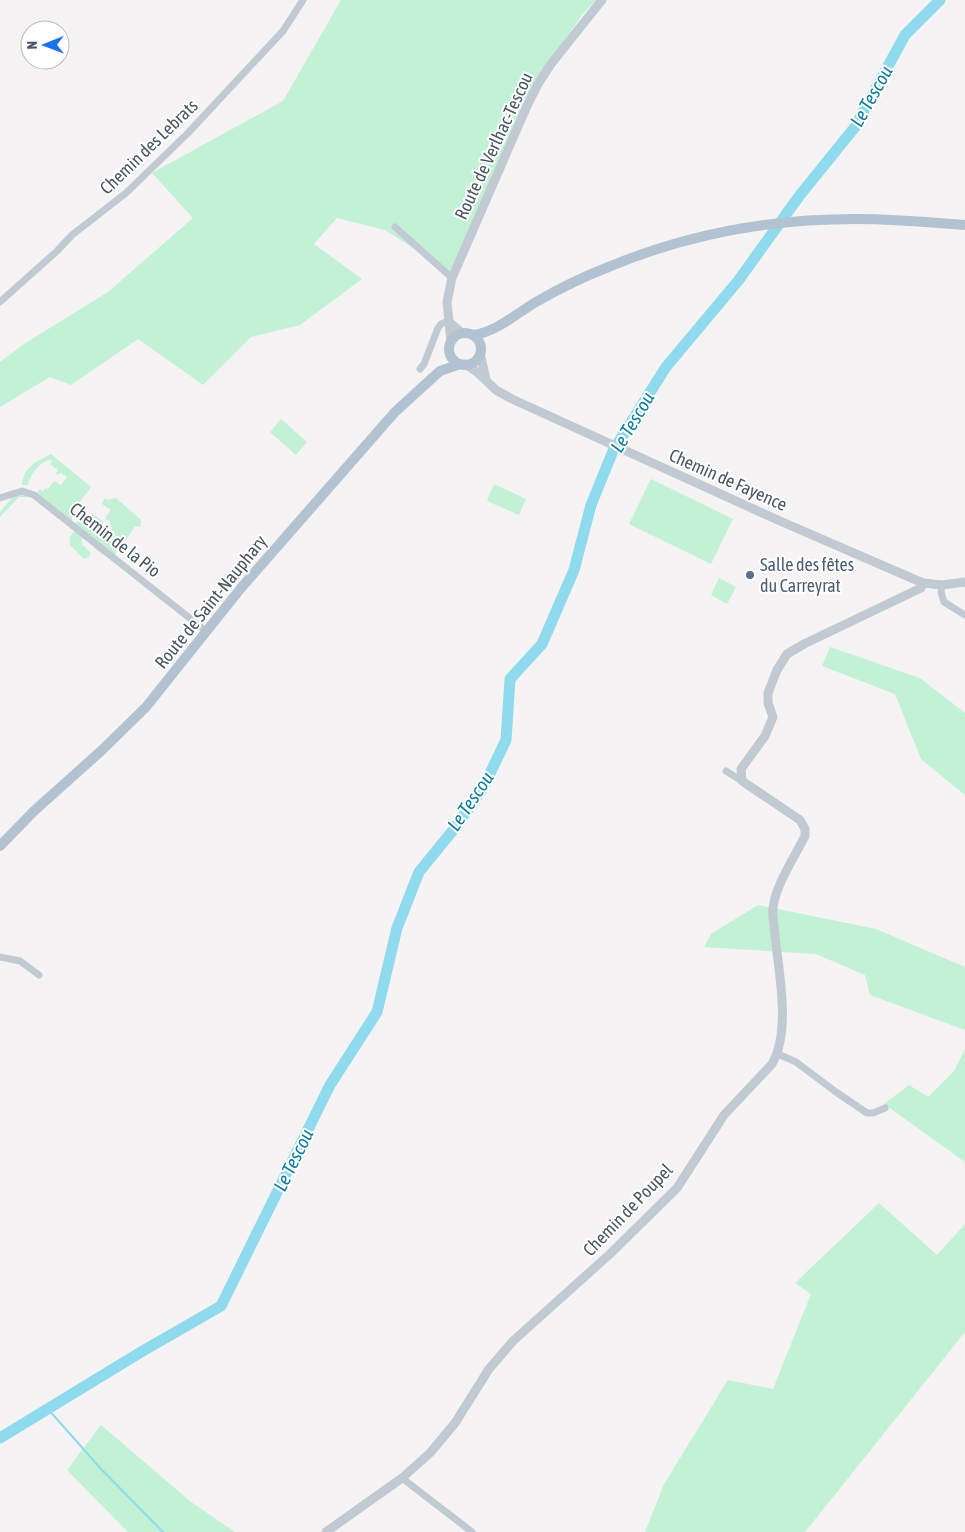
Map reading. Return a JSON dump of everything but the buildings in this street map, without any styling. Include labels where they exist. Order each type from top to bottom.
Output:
[{"type":"main road","points":[[496,327],[487,337],[474,361],[462,364],[454,360],[449,352],[451,341],[462,333],[472,335],[483,333],[541,299],[604,269],[649,252],[718,233],[783,222],[854,219],[965,225]]},
{"type":"main road","points":[[472,335],[479,342],[480,352]]},
{"type":"main road","name":"Route de Saint-Nauphary","points":[[0,846],[34,811],[104,749],[146,707],[241,588],[395,412],[440,371],[449,352]]},
{"type":"main road","name":"Route de Saint-Nauphary","points":[[440,371],[462,364]]},
{"type":"street","name":"Chemin des Lebrats","points":[[0,302],[72,235],[126,193],[188,133],[283,31],[303,0]]},
{"type":"street","name":"Route de Verlhac-Tescou","points":[[451,341],[447,302],[452,278],[527,106],[551,64],[602,0]]},
{"type":"street","points":[[395,227],[452,278]]},
{"type":"street","points":[[420,369],[424,364],[441,324],[449,321],[462,333]]},
{"type":"street","points":[[480,352],[486,379]]},
{"type":"street","name":"Chemin de Fayence","points":[[462,364],[486,379],[496,390],[512,399],[923,584],[942,585],[965,582]]},
{"type":"street","name":"Chemin de la Pio","points":[[0,498],[22,491],[34,495],[206,631]]},
{"type":"street","points":[[742,781],[741,769],[765,736],[773,718],[768,702],[768,693],[784,657],[804,644],[921,588],[923,584]]},
{"type":"street","points":[[942,585],[941,592],[944,602],[965,615]]},
{"type":"street","name":"Chemin de Poupel","points":[[326,1532],[402,1478],[430,1453],[455,1423],[489,1369],[513,1341],[612,1253],[677,1188],[724,1115],[772,1064],[778,1054],[782,1024],[781,991],[773,908],[780,884],[805,836],[805,829],[800,820],[726,771]]},
{"type":"street","points":[[0,957],[20,961],[40,975]]},
{"type":"street","points":[[778,1054],[796,1062],[867,1113],[873,1113],[885,1108]]},
{"type":"street","points":[[402,1478],[472,1532]]},
{"type":"green space","points":[[341,0],[596,0],[582,15],[534,85],[450,272],[385,230],[337,218],[314,244],[362,279],[300,325],[251,337],[203,385],[138,339],[71,385],[50,377],[0,407],[0,362],[24,344],[108,292],[193,218],[152,173],[283,101]]},
{"type":"green space","points":[[281,419],[307,442],[296,455],[270,432]]},
{"type":"green space","points":[[51,454],[91,487],[72,512],[71,521],[36,494],[40,489],[43,492],[44,489],[49,488],[54,481],[61,485],[67,477],[61,473],[57,475],[58,470],[50,464],[52,460],[48,460],[40,465],[33,473],[28,485],[22,485],[28,469]]},
{"type":"green space","points":[[651,479],[733,519],[711,564],[629,524]]},
{"type":"green space","points":[[494,484],[526,499],[519,515],[487,501]]},
{"type":"green space","points":[[23,494],[29,496],[19,497],[0,517],[0,512],[14,495]]},
{"type":"green space","points":[[105,498],[108,500],[116,498],[141,520],[140,527],[135,526],[122,549],[116,550],[115,558],[95,549],[90,535],[87,534],[81,540],[82,544],[91,553],[88,558],[84,559],[70,545],[70,537],[75,530],[76,522],[89,518],[91,513],[102,521],[106,531],[112,530],[110,521],[105,519],[111,510],[102,504]]},
{"type":"green space","points":[[719,578],[736,587],[727,604],[711,595]]},
{"type":"green space","points":[[830,647],[920,678],[965,713],[965,795],[921,759],[895,694],[822,666]]},
{"type":"green space","points":[[758,905],[876,929],[965,967],[965,1030],[870,995],[865,975],[816,954],[704,947],[711,934]]},
{"type":"green space","points":[[965,1049],[965,1162],[884,1104],[909,1085],[928,1097],[954,1071]]},
{"type":"green space","points":[[879,1203],[937,1255],[965,1224],[965,1332],[805,1532],[645,1532],[664,1484],[728,1380],[773,1389],[811,1294],[795,1283]]},
{"type":"green space","points":[[101,1425],[191,1502],[235,1532],[128,1532],[67,1470]]},
{"type":"waterway","name":"Le Tescou","points":[[0,1438],[141,1352],[221,1306],[330,1085],[377,1012],[397,928],[419,872],[454,829],[483,788],[506,740],[510,679],[542,644],[574,570],[591,505],[613,451],[666,367],[738,281],[800,195],[855,127],[905,35],[940,0]]},
{"type":"waterway","points":[[48,1409],[101,1469],[163,1532]]},
{"type":"place","name":"Salle des fêtes du Carreyrat","points":[[750,575]]}]
